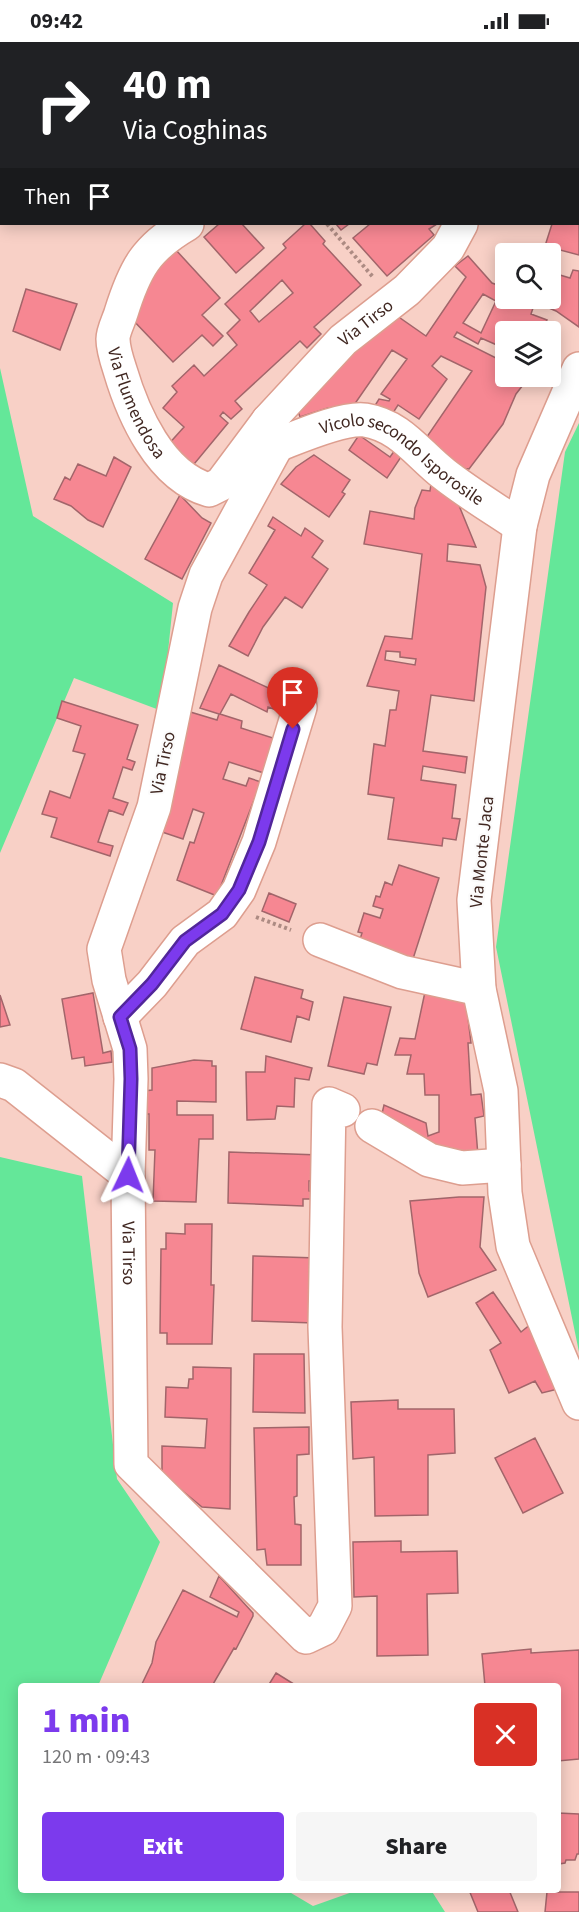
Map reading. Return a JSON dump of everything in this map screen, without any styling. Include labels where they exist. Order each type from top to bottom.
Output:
[{"type":"street","name":"Via Flumendosa","points":[[185,225],[165,237],[148,254],[137,271],[123,306],[113,338],[117,362],[127,394],[147,436],[172,467],[193,486],[208,490],[221,484],[272,433]]},
{"type":"street","name":"Via Tirso","points":[[336,1107],[325,1327],[334,1606],[323,1629],[306,1637],[131,1464],[128,1175],[130,1049],[109,980],[104,949],[154,807],[195,608],[206,575],[272,433],[343,340],[407,290],[448,248],[460,225]]},
{"type":"street","name":"Via Monte Jaca","points":[[579,369],[533,475],[520,526],[474,900],[479,988],[501,1091],[505,1193],[513,1246],[579,1403]]},
{"type":"street","name":"Vicolo secondo Isporosile","points":[[272,433],[363,420],[389,428],[412,443],[442,473],[520,526]]},
{"type":"street","points":[[120,1017],[152,984],[185,941],[222,914],[239,890],[259,842],[300,707]]},
{"type":"street","points":[[320,940],[402,972],[479,988]]},
{"type":"street","points":[[0,1080],[14,1085],[128,1175]]},
{"type":"street","points":[[372,1126],[429,1160],[462,1168],[504,1165]]},
{"type":"path","points":[[328,225],[394,301]]},
{"type":"green space","points":[[0,368],[33,516],[173,603],[162,711],[74,678],[0,853]]},
{"type":"green space","points":[[579,423],[579,1352],[496,947],[565,452]]},
{"type":"green space","points":[[0,1157],[82,1176],[117,1479],[160,1542],[99,1683],[18,1683],[18,1893],[291,1893],[313,1906],[350,1893],[433,1893],[445,1912],[0,1912]]},
{"type":"building","points":[[218,225],[243,225],[264,248],[236,273],[204,237]]},
{"type":"building","points":[[304,225],[311,225],[325,241],[323,244],[361,285],[314,327],[321,334],[307,348],[300,341],[235,401],[242,409],[231,419],[223,412],[220,416],[228,423],[190,469],[166,447],[184,427],[163,408],[177,392],[172,386],[194,365],[204,376],[237,345],[227,333],[240,320],[225,304],[286,248],[283,244]],"holes":[[[282,280],[293,293],[259,322],[250,311]]]},
{"type":"building","points":[[337,225],[348,225],[341,230]]},
{"type":"building","points":[[369,225],[435,225],[429,229],[434,235],[387,276],[353,238]]},
{"type":"building","points":[[552,225],[579,225],[579,255],[561,250],[561,243],[546,243]]},
{"type":"building","points":[[175,249],[220,298],[202,315],[223,336],[213,346],[202,335],[173,362],[131,318],[150,261]]},
{"type":"building","points":[[468,256],[495,284],[495,300],[483,294],[463,323],[481,333],[495,303],[495,309],[533,309],[531,314],[547,320],[495,321],[495,344],[481,338],[478,344],[457,332],[454,337],[495,358],[495,387],[521,387],[503,424],[469,469],[451,467],[422,444],[472,371],[441,356],[432,366],[447,379],[419,419],[398,405],[391,416],[371,412],[379,399],[389,401],[390,399],[381,394],[407,359],[392,350],[354,405],[328,408],[300,417],[297,408],[390,311],[426,336],[466,277],[455,266]]},
{"type":"building","points":[[573,270],[579,271],[579,327],[551,309],[561,309],[561,275],[570,278]]},
{"type":"building","points":[[26,289],[77,304],[60,350],[13,331]]},
{"type":"building","points":[[359,435],[390,457],[400,443],[407,448],[387,478],[349,450]]},
{"type":"building","points":[[314,455],[350,480],[342,492],[345,494],[329,517],[281,484],[296,467]]},
{"type":"building","points":[[114,457],[131,467],[103,527],[88,520],[71,506],[54,499],[65,477],[70,480],[78,464],[106,476]]},
{"type":"building","points":[[431,484],[451,486],[476,547],[448,544],[447,561],[480,565],[486,587],[474,701],[431,695],[423,751],[467,757],[465,773],[423,766],[421,780],[456,785],[452,818],[460,819],[456,840],[443,838],[442,846],[388,839],[394,798],[368,794],[374,744],[385,746],[390,710],[396,710],[399,691],[367,686],[385,636],[412,639],[422,554],[364,544],[370,511],[414,519],[415,508],[422,490],[430,491]],"holes":[[[386,651],[400,652],[400,657],[416,659],[415,665],[385,660]]]},
{"type":"building","points":[[180,495],[202,518],[211,523],[182,579],[145,559]]},
{"type":"building","points":[[273,517],[301,536],[305,528],[323,541],[312,557],[328,569],[302,608],[285,597],[263,627],[248,656],[229,646],[267,585],[249,573],[275,530],[268,526]]},
{"type":"building","points":[[219,665],[290,698],[285,713],[268,707],[267,712],[231,694],[220,714],[242,721],[241,728],[276,739],[264,773],[229,762],[223,779],[246,786],[249,778],[261,782],[217,896],[177,880],[190,842],[194,843],[204,813],[193,809],[183,839],[156,830],[187,711],[217,720],[219,714],[200,708]]},
{"type":"building","points":[[62,701],[138,725],[127,759],[135,762],[132,770],[123,767],[113,798],[128,803],[123,815],[109,810],[98,842],[113,846],[110,856],[51,837],[57,818],[42,814],[50,791],[70,798],[85,754],[73,751],[81,726],[57,718]]},
{"type":"building","points":[[399,865],[439,878],[411,965],[357,948],[362,933],[358,932],[364,913],[380,918],[383,909],[373,906],[376,896],[380,897],[385,882],[392,885]]},
{"type":"building","points":[[269,893],[296,904],[289,922],[262,911]]},
{"type":"building","points":[[255,977],[303,990],[301,998],[313,1002],[309,1020],[297,1016],[291,1042],[241,1029]]},
{"type":"building","points":[[425,992],[466,1001],[471,1043],[468,1043],[471,1095],[481,1094],[484,1116],[475,1118],[478,1156],[439,1157],[379,1126],[384,1105],[426,1123],[428,1136],[439,1132],[439,1095],[425,1095],[424,1074],[407,1074],[411,1055],[395,1055],[400,1038],[415,1039]]},
{"type":"building","points":[[93,993],[103,1053],[111,1051],[112,1062],[85,1066],[84,1057],[72,1059],[62,999]]},
{"type":"building","points":[[0,995],[10,1025],[0,1027]]},
{"type":"building","points":[[344,997],[391,1007],[377,1065],[367,1063],[364,1074],[328,1066]]},
{"type":"building","points":[[266,1056],[312,1068],[309,1080],[295,1078],[294,1107],[277,1106],[275,1119],[247,1120],[246,1072],[265,1072]]},
{"type":"building","points":[[194,1060],[212,1061],[212,1066],[216,1066],[216,1102],[177,1101],[177,1115],[213,1115],[213,1139],[199,1139],[196,1202],[153,1201],[155,1150],[149,1150],[149,1114],[144,1114],[144,1091],[152,1090],[152,1068]]},
{"type":"building","points":[[229,1152],[320,1155],[319,1180],[309,1181],[309,1191],[314,1192],[313,1199],[303,1199],[303,1206],[228,1203]]},
{"type":"building","points":[[484,1197],[480,1247],[496,1270],[428,1297],[419,1273],[410,1201]]},
{"type":"building","points":[[185,1224],[212,1224],[211,1285],[214,1285],[212,1344],[167,1344],[167,1333],[160,1333],[161,1249],[166,1249],[166,1233],[185,1234]]},
{"type":"building","points":[[253,1256],[317,1258],[314,1323],[252,1321]]},
{"type":"building","points":[[493,1292],[521,1332],[531,1324],[558,1389],[542,1393],[535,1381],[509,1393],[490,1350],[501,1343],[476,1303]]},
{"type":"building","points":[[254,1354],[304,1354],[305,1413],[253,1412]]},
{"type":"building","points":[[193,1367],[231,1368],[230,1509],[202,1507],[162,1474],[162,1446],[205,1448],[207,1419],[165,1417],[166,1387],[188,1388],[189,1379],[193,1379]]},
{"type":"building","points":[[398,1400],[398,1409],[454,1409],[455,1453],[428,1455],[428,1515],[375,1516],[374,1457],[353,1459],[351,1402]]},
{"type":"building","points":[[309,1427],[309,1454],[297,1455],[297,1496],[294,1497],[295,1524],[301,1525],[301,1565],[267,1565],[265,1549],[257,1550],[254,1428]]},
{"type":"building","points":[[535,1438],[563,1493],[523,1513],[495,1458]]},
{"type":"building","points":[[401,1541],[401,1552],[457,1551],[458,1593],[427,1594],[428,1655],[377,1656],[377,1596],[354,1597],[353,1542]]},
{"type":"building","points":[[219,1576],[253,1613],[236,1649],[234,1648],[214,1683],[142,1683],[152,1663],[156,1642],[183,1590],[237,1617],[239,1612],[210,1597]]},
{"type":"building","points":[[531,1649],[531,1653],[579,1650],[579,1759],[561,1761],[561,1683],[485,1683],[482,1654]]},
{"type":"building","points":[[276,1673],[292,1683],[270,1683]]},
{"type":"building","points":[[561,1813],[579,1814],[579,1854],[575,1860],[566,1860],[565,1863],[561,1864]]},
{"type":"building","points":[[579,1892],[579,1912],[545,1912],[547,1893]]},
{"type":"building","points":[[470,1893],[510,1893],[518,1912],[478,1912]]},
{"type":"route","points":[[128,1175],[130,1049],[120,1017],[152,984],[185,941],[222,914],[239,890],[259,842],[293,729]]}]
